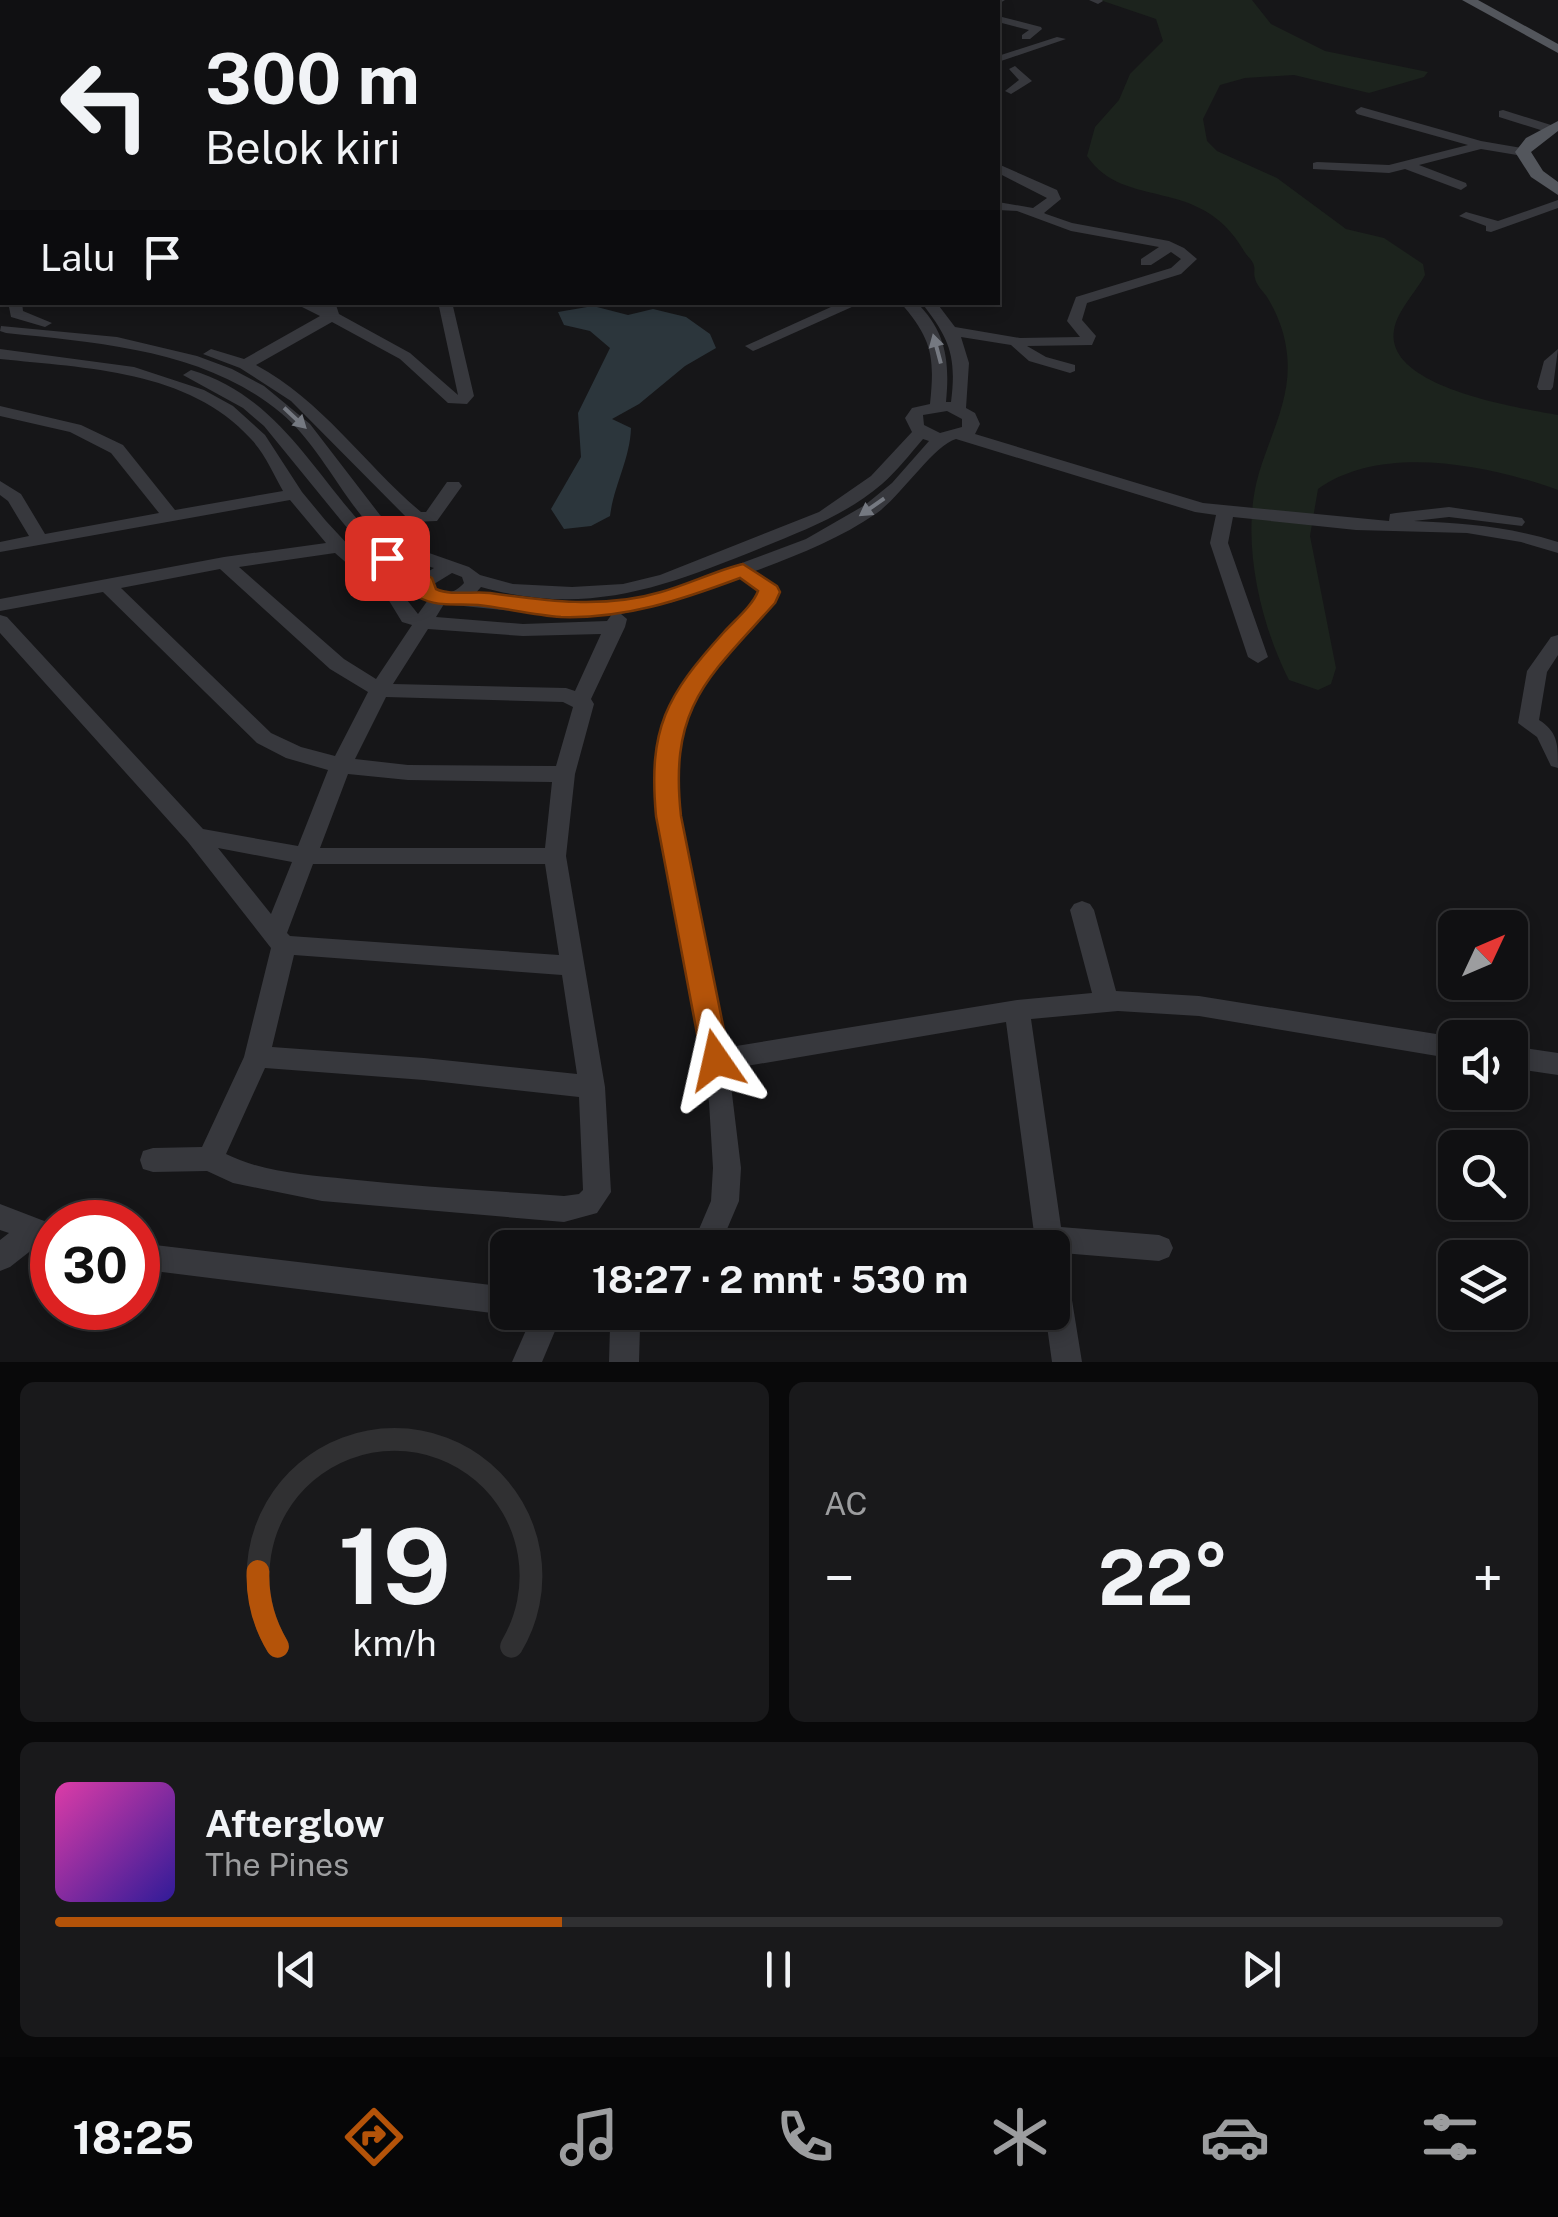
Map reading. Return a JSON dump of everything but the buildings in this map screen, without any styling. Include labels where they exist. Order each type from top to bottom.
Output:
[{"type":"main road","points":[[1468,0],[1558,49]]},
{"type":"main road","points":[[1554,127],[1531,141],[1523,152],[1537,174],[1558,190]]},
{"type":"street","points":[[1000,19],[1037,29],[1026,36]]},
{"type":"street","points":[[1000,58],[1061,39]]},
{"type":"street","points":[[1004,89],[1026,80],[1015,69]]},
{"type":"street","points":[[1004,89],[1028,96]]},
{"type":"street","points":[[1361,111],[1418,130],[1523,152]]},
{"type":"street","points":[[1503,114],[1554,127]]},
{"type":"street","points":[[1317,166],[1383,169],[1488,146]]},
{"type":"street","points":[[1404,163],[1461,186]]},
{"type":"street","points":[[1000,169],[1052,193],[1054,199],[1036,212]]},
{"type":"street","points":[[1466,216],[1494,227],[1558,204]]},
{"type":"street","points":[[952,331],[1019,342],[1087,342],[1088,336],[1074,321],[1077,305],[1091,296],[1176,271],[1189,262],[1188,255],[1169,247],[1056,223],[1016,205],[1000,206]]},
{"type":"street","points":[[1146,262],[1169,247]]},
{"type":"street","points":[[245,365],[330,309],[389,345],[454,400],[462,401],[466,396],[447,305]]},
{"type":"street","points":[[753,346],[849,305]]},
{"type":"street","points":[[909,305],[938,341],[942,358],[938,406]]},
{"type":"street","points":[[930,305],[952,331],[964,358],[958,409]]},
{"type":"street","points":[[5,323],[27,320],[171,343],[245,365],[284,385],[319,414],[417,518],[431,517],[453,486]]},
{"type":"street","points":[[5,323],[168,355],[240,380],[266,394],[306,428],[367,510],[407,551],[446,569],[464,570],[473,578],[513,590],[622,590],[666,579],[826,516],[877,480],[921,432]]},
{"type":"street","points":[[5,323],[208,380],[238,395],[286,435],[366,539],[424,582],[426,593],[447,599],[618,618]]},
{"type":"street","points":[[1019,342],[1025,354],[1070,368]]},
{"type":"street","points":[[0,354],[113,368],[202,395],[253,431],[272,454],[294,494],[338,547],[394,590],[409,618],[421,627],[523,630],[618,618],[812,543],[871,509],[898,487],[940,438],[967,430],[1201,508],[1335,523],[1496,532],[1558,548]]},
{"type":"street","points":[[1545,388],[1552,361],[1558,354]]},
{"type":"street","points":[[940,438],[921,432],[912,418],[918,411],[938,406],[958,409],[969,416],[967,430]]},
{"type":"street","points":[[0,411],[44,419],[98,437],[132,462],[170,515]]},
{"type":"street","points":[[0,547],[294,494]]},
{"type":"street","points":[[5,496],[40,539]]},
{"type":"street","points":[[1226,510],[1219,542],[1258,657]]},
{"type":"street","points":[[1375,524],[1404,516],[1449,512],[1503,519],[1558,534]]},
{"type":"street","points":[[0,606],[224,563],[338,547]]},
{"type":"street","points":[[224,563],[337,664],[379,690],[566,696],[581,700]]},
{"type":"street","points":[[424,582],[446,569]]},
{"type":"street","points":[[713,1230],[725,1201],[727,1168],[716,1060],[668,816],[665,778],[667,745],[679,703],[770,592],[743,570]]},
{"type":"street","points":[[210,1160],[257,1057],[279,940],[340,768],[379,690],[421,627],[447,599],[470,590],[473,578]]},
{"type":"street","points":[[108,586],[264,738],[340,768],[564,774]]},
{"type":"street","points":[[153,1160],[210,1160],[227,1171],[279,1182],[441,1199],[564,1208],[590,1203],[596,1192],[592,1087],[555,856],[564,774],[584,710],[581,700],[618,618]]},
{"type":"street","points":[[0,621],[196,836],[279,940],[574,966]]},
{"type":"street","points":[[1558,641],[1537,671],[1528,722],[1545,732],[1558,762]]},
{"type":"street","points":[[196,836],[307,856],[555,856]]},
{"type":"street","points":[[1082,910],[1106,1001]]},
{"type":"street","points":[[716,1060],[1016,1010],[1106,1001],[1199,1006],[1438,1045]]},
{"type":"street","points":[[1016,1010],[1048,1230]]},
{"type":"street","points":[[257,1057],[592,1087]]},
{"type":"street","points":[[1528,1060],[1558,1064]]},
{"type":"street","points":[[0,1217],[30,1229]]},
{"type":"street","points":[[0,1258],[30,1241]]},
{"type":"street","points":[[1070,1250],[1160,1248]]},
{"type":"street","points":[[160,1259],[490,1300]]},
{"type":"street","points":[[528,1362],[541,1330]]},
{"type":"street","points":[[624,1362],[625,1330]]},
{"type":"street","points":[[1062,1330],[1067,1362]]},
{"type":"shaded area","points":[[1100,0],[1252,0],[1271,24],[1325,51],[1428,72],[1424,77],[1369,93],[1294,75],[1245,78],[1220,85],[1203,119],[1207,141],[1217,151],[1277,178],[1346,229],[1384,238],[1423,264],[1425,275],[1394,330],[1397,350],[1410,367],[1458,392],[1558,415],[1558,490],[1500,473],[1436,463],[1373,466],[1318,489],[1310,536],[1336,668],[1331,684],[1318,690],[1289,680],[1278,657],[1261,605],[1252,551],[1251,524],[1259,473],[1286,385],[1283,332],[1256,281],[1253,263],[1226,227],[1185,202],[1121,184],[1087,156],[1095,127],[1119,100],[1130,74],[1163,41],[1156,19]]},
{"type":"shaded area","points":[[593,306],[628,315],[653,309],[686,317],[710,334],[716,348],[612,419],[631,428],[610,516],[591,526],[564,529],[551,509],[581,457],[578,413],[610,348],[590,331],[564,325],[558,312]]},
{"type":"route","points":[[387,558],[424,582],[430,597],[473,598],[560,610],[622,608],[666,598],[743,570],[770,592],[688,688],[679,703],[667,745],[668,816],[716,1060]]}]
